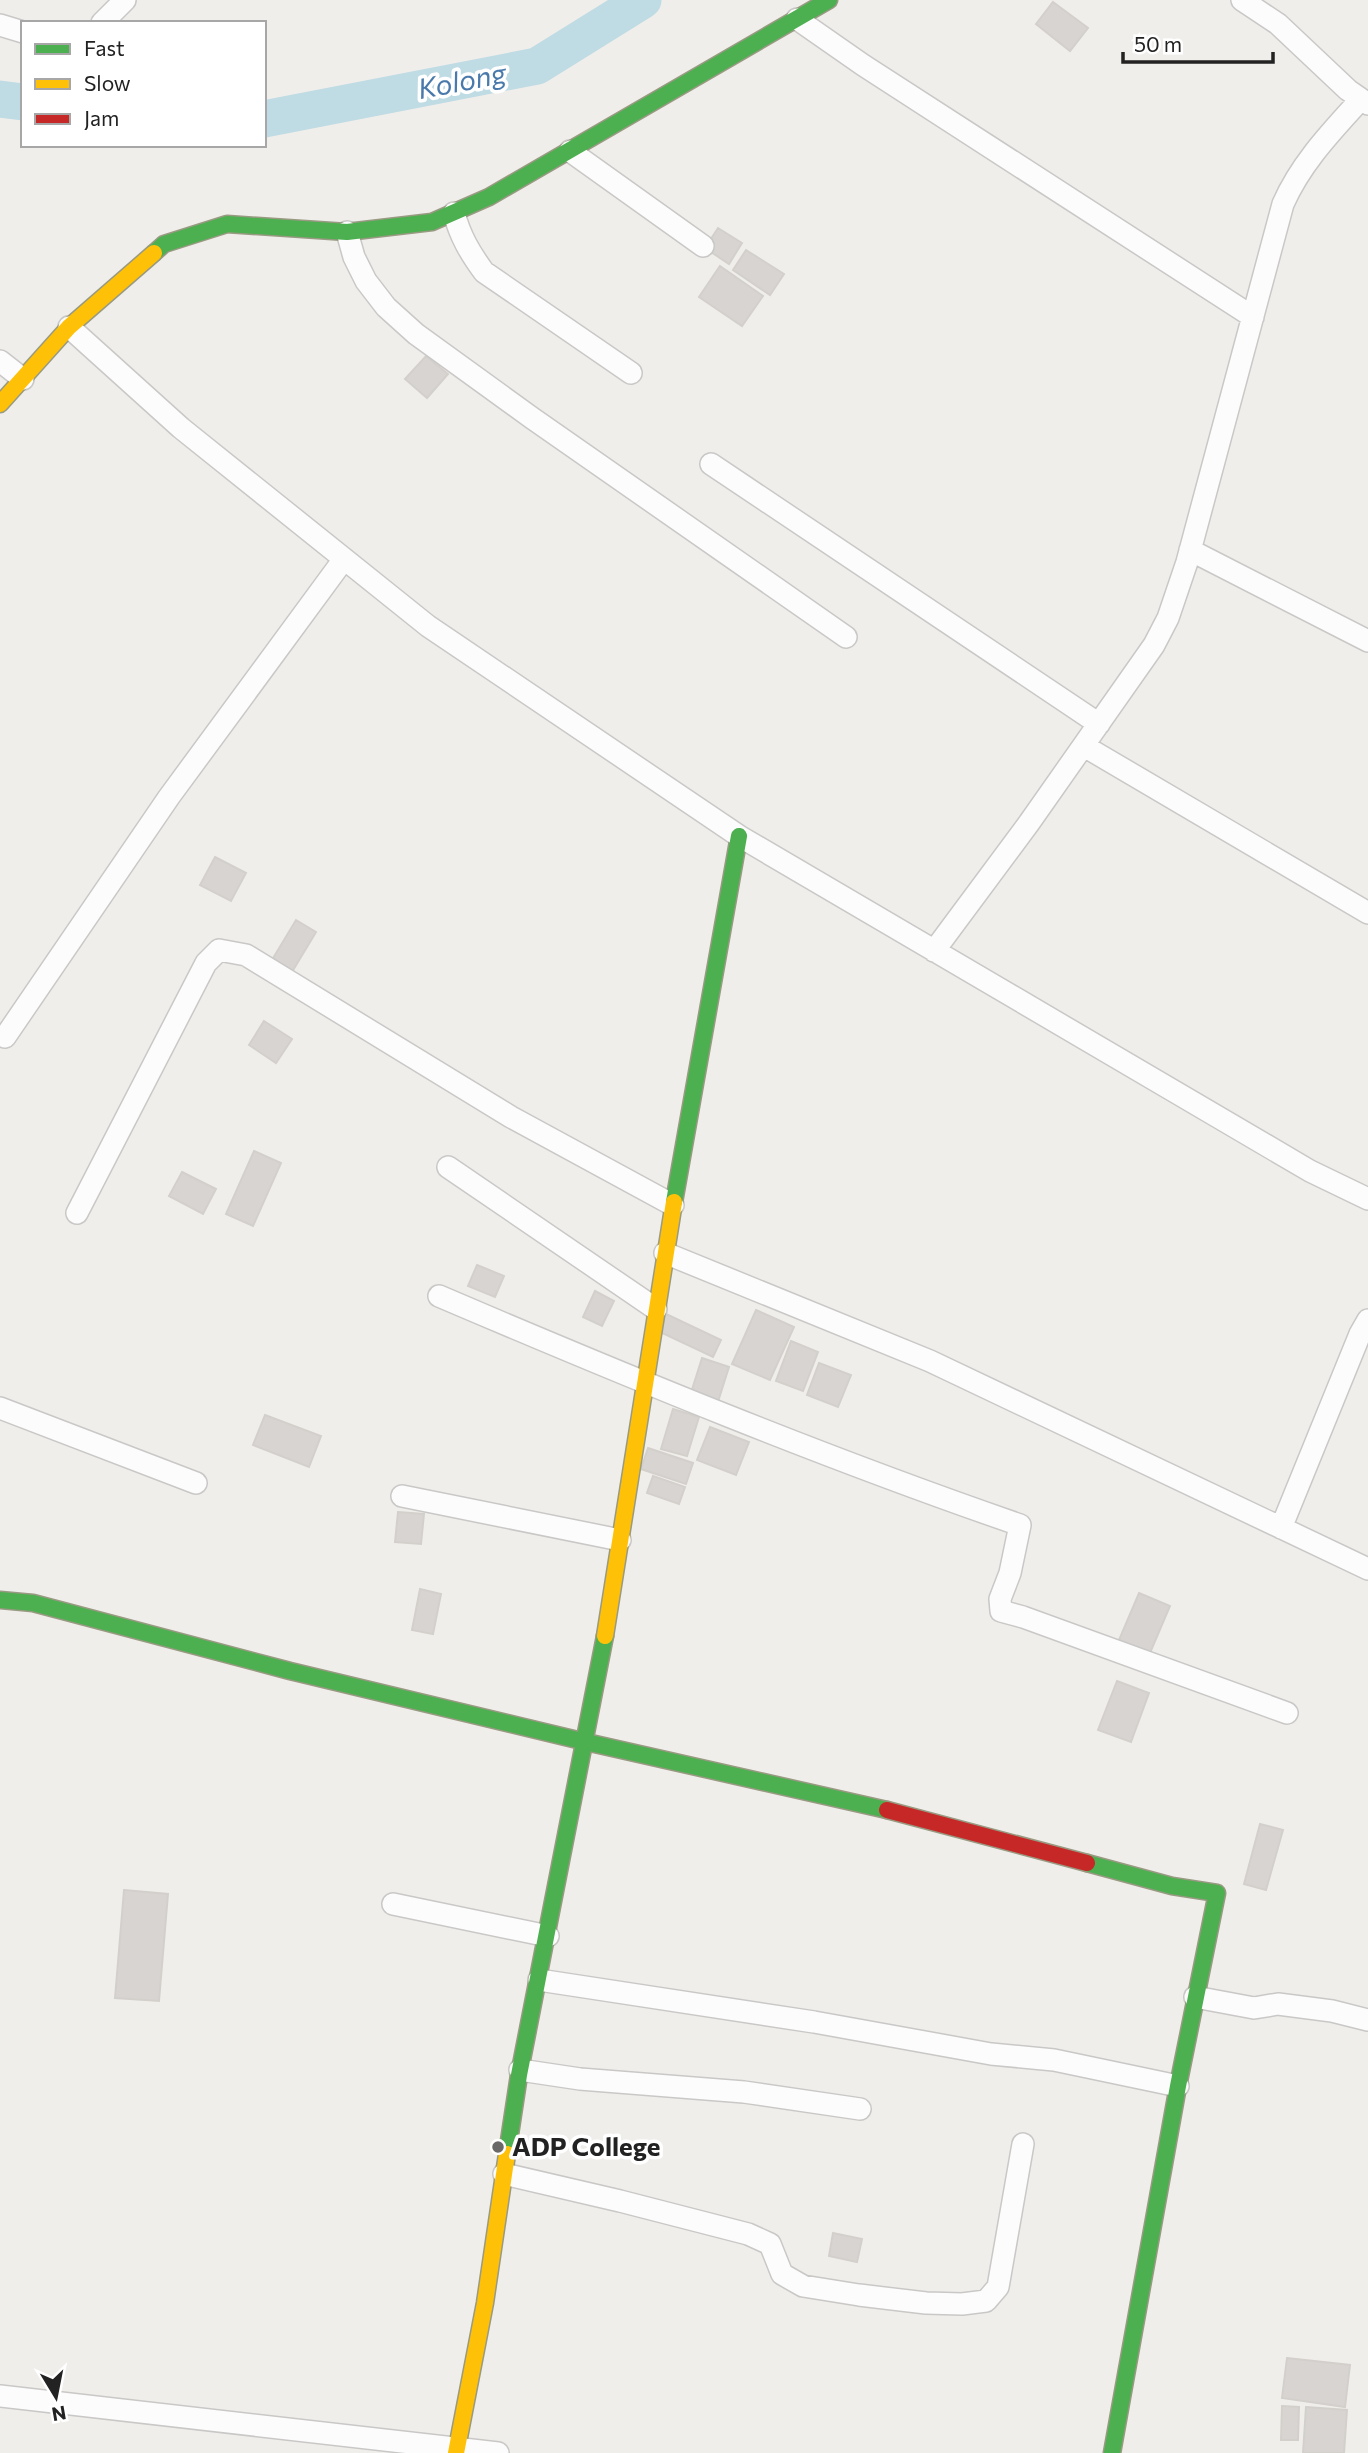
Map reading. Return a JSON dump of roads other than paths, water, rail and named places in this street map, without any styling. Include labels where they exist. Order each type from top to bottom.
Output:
[{"type":"street","points":[[104,21],[125,0]]},
{"type":"street","points":[[0,404],[69,327],[164,244],[228,224],[347,232],[432,222],[489,197],[829,0]]},
{"type":"street","points":[[934,951],[1100,724],[1154,645],[1168,618],[1190,550],[1283,204],[1293,180],[1327,136],[1365,102],[1278,24],[1242,0]]},
{"type":"street","points":[[797,19],[863,65],[1253,317]]},
{"type":"street","points":[[0,25],[21,31]]},
{"type":"street","points":[[570,151],[704,246]]},
{"type":"street","points":[[454,213],[459,233],[484,272],[631,373]]},
{"type":"street","points":[[347,232],[354,257],[366,281],[386,307],[416,334],[531,418],[846,637]]},
{"type":"street","points":[[69,327],[181,428],[428,626],[739,836],[1310,1171],[1368,1199]]},
{"type":"street","points":[[0,361],[23,379]]},
{"type":"street","points":[[711,464],[1100,724]]},
{"type":"street","points":[[1190,550],[1368,642]]},
{"type":"street","points":[[5,1037],[169,797],[344,559]]},
{"type":"street","points":[[1084,746],[1368,913]]},
{"type":"street","points":[[457,2451],[485,2304],[520,2070],[601,1661],[673,1205],[739,836]]},
{"type":"street","points":[[77,1213],[205,963],[219,950],[246,954],[511,1116],[673,1205]]},
{"type":"street","points":[[448,1167],[656,1309]]},
{"type":"street","points":[[665,1253],[930,1361],[1368,1569]]},
{"type":"street","points":[[439,1296],[645,1384],[1020,1525],[1010,1573],[1000,1599],[1001,1611],[1287,1713]]},
{"type":"street","points":[[1281,1528],[1368,1320]]},
{"type":"street","points":[[0,1408],[196,1483]]},
{"type":"street","points":[[402,1496],[620,1540]]},
{"type":"street","points":[[0,1600],[33,1603],[290,1671],[586,1742],[918,1816],[1172,1886],[1217,1893],[1178,2086],[1112,2453]]},
{"type":"street","points":[[393,1904],[548,1936]]},
{"type":"street","points":[[539,1980],[814,2022],[990,2054],[1054,2060],[1178,2086]]},
{"type":"street","points":[[1195,1997],[1254,2008],[1278,2004],[1332,2011],[1368,2020]]},
{"type":"street","points":[[520,2070],[580,2079],[744,2092],[860,2109]]},
{"type":"street","points":[[504,2174],[748,2234],[770,2244],[782,2274],[803,2286],[926,2303],[962,2304],[986,2301],[998,2287],[1023,2144]]},
{"type":"street","points":[[0,2396],[457,2451],[498,2453]]},
{"type":"waterway","name":"Kolong","points":[[266,119],[537,66],[643,0]]},
{"type":"waterway","name":"Kolong","points":[[0,99],[21,102]]},
{"type":"place","name":"ADP College","points":[[498,2147]]}]
